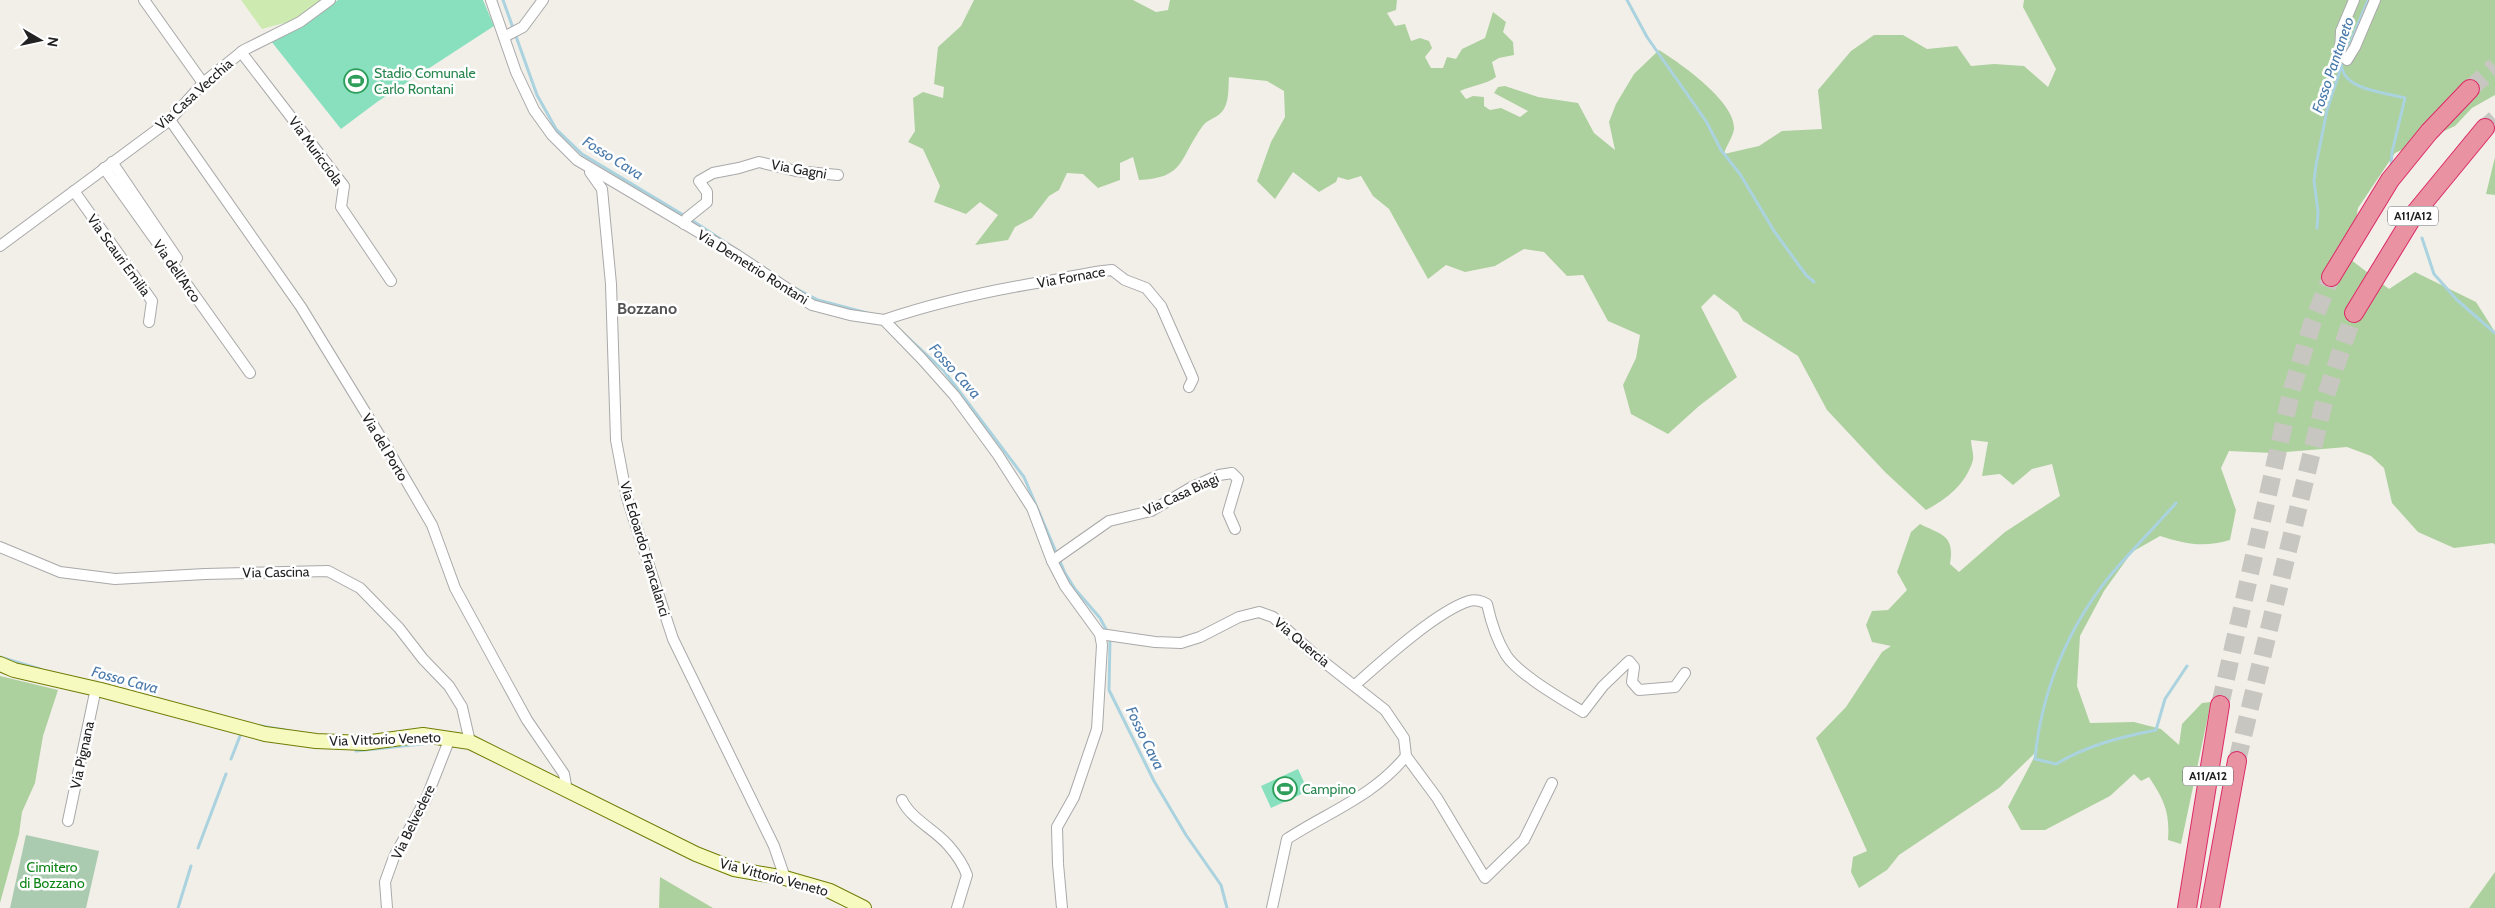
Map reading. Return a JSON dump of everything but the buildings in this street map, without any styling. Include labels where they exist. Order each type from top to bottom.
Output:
[{"type":"highway","name":"A11/A12","points":[[2331,277],[2390,180],[2429,132],[2470,89]]},
{"type":"highway","name":"A11/A12","points":[[2354,313],[2415,213],[2485,128]]},
{"type":"highway","name":"A11/A12","points":[[2188,908],[2220,705]]},
{"type":"highway","name":"A11/A12","points":[[2210,908],[2237,761]]},
{"type":"street","points":[[144,0],[203,84]]},
{"type":"street","name":"Via Casa Vecchia","points":[[0,246],[170,120],[203,84],[241,52],[300,22],[330,0]]},
{"type":"street","name":"Via Demetrio Rontani","points":[[491,0],[510,35],[516,72],[534,110],[552,135],[588,169],[688,219],[812,305],[850,315],[886,319]]},
{"type":"street","points":[[510,35],[523,27],[543,0]]},
{"type":"street","points":[[2354,0],[2341,32],[2344,57],[2355,47],[2374,0]]},
{"type":"street","name":"Via Muricciola","points":[[241,52],[344,186],[341,207],[391,281]]},
{"type":"street","name":"Via del Porto","points":[[170,120],[301,307],[394,460],[432,525],[455,588],[527,720],[564,774],[567,791]]},
{"type":"street","name":"Via Gagni","points":[[688,219],[707,202],[706,192],[699,181],[713,173],[759,162],[796,171],[838,175]]},
{"type":"street","points":[[108,165],[177,259]]},
{"type":"street","name":"Via dell'Arco","points":[[108,165],[250,373]]},
{"type":"street","name":"Via Edoardo Francalanci","points":[[588,169],[602,189],[611,284],[616,440],[627,498],[673,639],[770,839],[786,878]]},
{"type":"street","name":"Via Scauri Emilia","points":[[74,191],[152,301],[149,322]]},
{"type":"street","name":"Via Fornace","points":[[886,319],[924,307],[999,289],[1085,272],[1112,270],[1125,280],[1146,288],[1161,306],[1191,374],[1193,380],[1189,386]]},
{"type":"street","points":[[886,319],[954,395],[998,454],[1032,508],[1056,558],[1066,586],[1106,635],[1102,645],[1098,729],[1074,797],[1058,828],[1058,864],[1062,908]]},
{"type":"street","name":"Via Casa Biagi","points":[[1056,558],[1109,521],[1151,511],[1192,487],[1219,475],[1232,473],[1238,479],[1228,513],[1235,529]]},
{"type":"street","name":"Via Cascina","points":[[0,547],[60,572],[101,578],[328,572],[360,588],[399,628],[423,659],[449,686],[462,707],[470,742]]},
{"type":"street","points":[[1355,685],[1447,611],[1471,600],[1480,600],[1487,604],[1493,629],[1507,656],[1541,686],[1583,712],[1603,686],[1629,661],[1634,667],[1632,682],[1639,690],[1675,687],[1684,673]]},
{"type":"street","name":"Via Quercia","points":[[1106,635],[1181,643],[1200,637],[1239,617],[1259,612],[1267,614],[1315,655],[1386,710],[1404,738],[1406,756]]},
{"type":"street","name":"Via Vittorio Veneto","points":[[0,664],[14,670],[96,688],[264,734],[316,741],[364,743],[423,735],[470,742],[696,854],[734,869],[786,878],[830,891],[864,908]]},
{"type":"street","name":"Via Pignana","points":[[68,821],[96,688]]},
{"type":"street","name":"Via Belvedere","points":[[387,908],[385,882],[394,857],[426,799],[450,738]]},
{"type":"street","points":[[1272,908],[1287,839],[1354,801],[1394,771],[1406,756],[1437,798],[1485,878],[1524,840],[1552,783]]},
{"type":"street","points":[[902,800],[906,809],[948,844],[968,875],[957,908]]},
{"type":"green space","points":[[241,0],[324,0],[299,19],[262,29]]},
{"type":"green space","name":"Stadio Comunale Carlo Rontani","points":[[338,0],[483,0],[494,26],[377,102],[341,129],[271,41],[304,25]]},
{"type":"green space","points":[[974,0],[1133,0],[1156,12],[1168,10],[1170,0],[1397,0],[1396,10],[1387,13],[1395,26],[1405,24],[1411,41],[1420,38],[1429,41],[1432,48],[1425,57],[1431,68],[1443,68],[1447,57],[1456,59],[1462,49],[1485,38],[1493,12],[1506,22],[1503,32],[1513,42],[1514,55],[1499,58],[1492,62],[1496,77],[1488,82],[1460,91],[1466,99],[1473,96],[1484,97],[1484,106],[1490,110],[1501,108],[1520,117],[1528,111],[1494,93],[1498,87],[1505,86],[1538,97],[1578,103],[1594,133],[1615,150],[1609,122],[1616,104],[1634,74],[1659,50],[1705,84],[1726,107],[1732,118],[1734,129],[1724,154],[1759,146],[1782,131],[1822,129],[1818,90],[1851,51],[1874,35],[1903,35],[1927,49],[1957,46],[1971,66],[1994,64],[2024,66],[2048,87],[2056,69],[2023,7],[2024,0],[2495,0],[2495,95],[2472,108],[2455,126],[2395,153],[2358,208],[2350,259],[2389,289],[2415,272],[2476,302],[2495,332],[2495,545],[2493,543],[2454,548],[2418,532],[2392,503],[2384,468],[2371,456],[2347,447],[2272,453],[2229,451],[2221,468],[2236,510],[2230,540],[2211,544],[2195,544],[2160,536],[2132,552],[2104,591],[2080,636],[2077,686],[2090,723],[2134,722],[2161,729],[2179,745],[2182,724],[2202,703],[2211,702],[2181,844],[2168,840],[2168,822],[2165,807],[2149,777],[2141,781],[2134,774],[2110,796],[2045,830],[2021,830],[2008,807],[2038,750],[1999,788],[1899,855],[1887,870],[1859,888],[1851,872],[1853,857],[1867,851],[1816,738],[1846,707],[1882,652],[1891,646],[1872,642],[1866,625],[1872,611],[1888,610],[1907,590],[1897,572],[1911,532],[1920,524],[1945,537],[1951,547],[1950,564],[1959,572],[2005,532],[2060,496],[2052,464],[2032,469],[2013,485],[2000,474],[1982,476],[1988,442],[1971,440],[1973,460],[1966,476],[1948,496],[1926,510],[1885,472],[1827,410],[1798,356],[1743,321],[1738,312],[1714,294],[1701,307],[1737,377],[1699,406],[1668,434],[1631,414],[1623,385],[1636,358],[1640,335],[1608,321],[1583,275],[1567,276],[1544,252],[1524,249],[1495,266],[1465,272],[1446,265],[1428,279],[1389,209],[1373,196],[1361,176],[1348,180],[1338,177],[1336,182],[1319,192],[1293,172],[1275,199],[1257,181],[1271,142],[1285,117],[1284,91],[1267,81],[1229,77],[1228,99],[1224,109],[1203,125],[1179,165],[1173,171],[1154,178],[1139,180],[1133,157],[1120,163],[1120,180],[1098,188],[1083,174],[1067,173],[1059,190],[1049,196],[1032,218],[1015,227],[1008,240],[975,245],[998,215],[980,202],[966,214],[934,202],[940,186],[923,149],[908,142],[915,131],[913,98],[923,92],[943,98],[944,87],[934,84],[938,47],[961,26]]},
{"type":"green space","points":[[2495,157],[2495,195],[2486,194]]},
{"type":"green space","points":[[0,676],[58,690],[43,736],[35,783],[22,812],[19,834],[0,903]]},
{"type":"green space","name":"Campino","points":[[1298,769],[1308,791],[1271,808],[1261,786]]},
{"type":"green space","name":"Cimitero di Bozzano","points":[[26,835],[99,851],[86,908],[10,908]]},
{"type":"green space","points":[[2495,872],[2495,908],[2469,908]]},
{"type":"green space","points":[[660,877],[713,908],[659,908]]},
{"type":"waterway","name":"Fosso Cava","points":[[503,0],[537,95],[556,129],[582,154],[685,216]]},
{"type":"waterway","points":[[1627,0],[1647,37],[1706,121],[1721,150],[1740,174],[1774,231],[1806,275],[1814,282]]},
{"type":"waterway","name":"Fosso Pantaneto","points":[[2345,55],[2368,0]]},
{"type":"waterway","name":"Fosso Pantaneto","points":[[2317,228],[2318,212],[2314,181],[2316,165],[2327,110],[2343,61]]},
{"type":"waterway","points":[[2342,68],[2345,75],[2359,86],[2405,98],[2392,152],[2391,167]]},
{"type":"waterway","name":"Fosso Cava","points":[[690,219],[781,279]]},
{"type":"waterway","points":[[2422,238],[2434,274],[2457,300],[2495,333]]},
{"type":"waterway","name":"Fosso Cava","points":[[793,287],[818,300],[867,313]]},
{"type":"waterway","name":"Fosso Cava","points":[[902,332],[944,371],[1024,477],[1065,573],[1075,589],[1100,618],[1108,633]]},
{"type":"waterway","points":[[2176,503],[2109,577],[2081,618],[2058,663],[2050,686],[2038,734],[2035,759],[2056,764],[2105,742],[2156,730],[2165,699],[2187,666]]},
{"type":"waterway","name":"Fosso Cava","points":[[1110,639],[1109,690],[1154,781],[1186,835],[1221,885],[1227,908]]},
{"type":"waterway","name":"Fosso Cava","points":[[0,657],[40,669]]},
{"type":"waterway","points":[[261,726],[285,730]]},
{"type":"waterway","points":[[231,759],[240,736]]},
{"type":"waterway","points":[[356,751],[431,743]]},
{"type":"waterway","points":[[198,848],[226,774]]},
{"type":"waterway","points":[[609,818],[679,853]]},
{"type":"waterway","points":[[178,908],[191,866]]},
{"type":"tunnel","points":[[2470,89],[2495,66]]},
{"type":"tunnel","points":[[2485,128],[2495,119]]},
{"type":"tunnel","points":[[2220,705],[2292,389],[2312,324],[2331,277]]},
{"type":"tunnel","points":[[2237,761],[2325,398],[2354,313]]},
{"type":"place","name":"Stadio Comunale Carlo Rontani","points":[[356,81]]},
{"type":"place","name":"Campino","points":[[1285,789]]},
{"type":"district","name":"Bozzano","points":[[647,308]]}]
